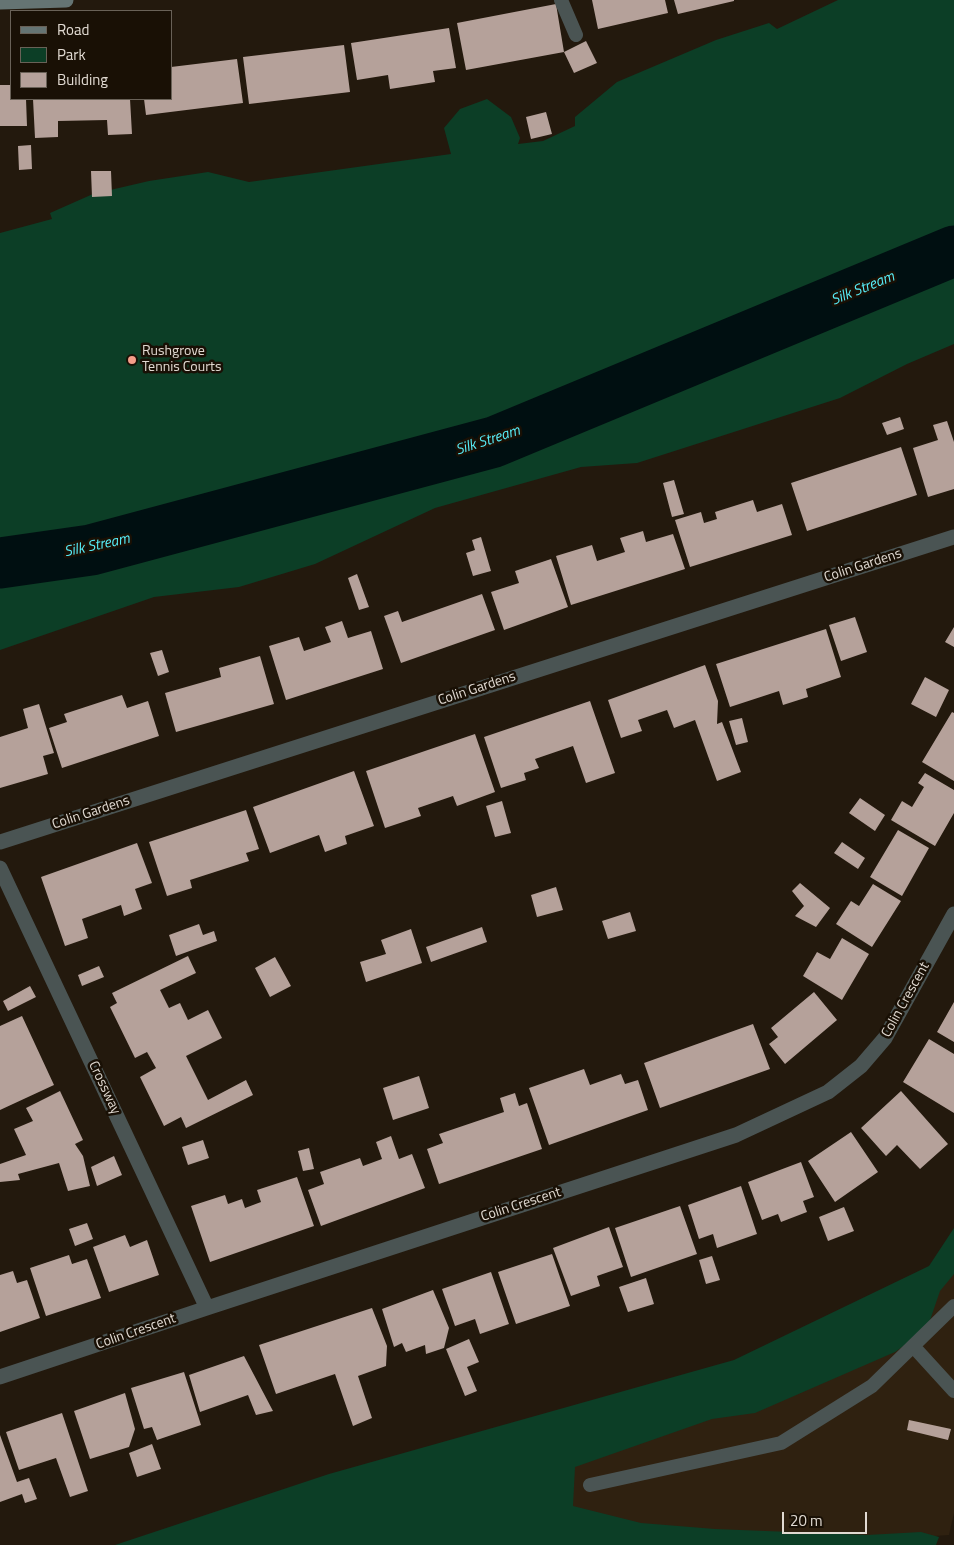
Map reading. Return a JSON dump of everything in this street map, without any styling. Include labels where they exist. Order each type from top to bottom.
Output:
[{"type":"street","points":[[0,2],[66,0]]},
{"type":"street","name":"Colin Gardens","points":[[0,842],[954,537]]},
{"type":"street","name":"Crossway","points":[[0,868],[207,1308]]},
{"type":"street","name":"Colin Crescent","points":[[0,1378],[207,1308],[736,1135],[828,1092],[861,1066],[885,1038],[954,914]]},
{"type":"lane","points":[[561,0],[576,34]]},
{"type":"lane","points":[[590,1486],[782,1443],[872,1386],[954,1306]]},
{"type":"lane","points":[[913,1346],[954,1391]]},
{"type":"shaded area","points":[[954,1269],[954,1513],[949,1535],[800,1545],[491,1545],[495,1493]]},
{"type":"green space","points":[[838,0],[954,0],[954,344],[907,364],[840,398],[637,463],[581,467],[435,508],[315,564],[239,587],[154,597],[0,650],[0,233],[52,219],[50,213],[93,194],[149,181],[208,172],[249,182],[451,154],[444,128],[460,109],[487,99],[511,117],[520,138],[518,144],[543,141],[575,126],[575,117],[617,82],[716,40],[769,23],[777,29]]},
{"type":"green space","points":[[954,1228],[954,1274],[940,1291],[927,1329],[895,1352],[755,1413],[712,1419],[575,1467],[573,1506],[641,1523],[715,1529],[867,1535],[921,1532],[939,1537],[936,1545],[115,1545],[329,1474],[734,1360],[929,1266]]},
{"type":"building","points":[[592,0],[665,0],[668,13],[598,29]]},
{"type":"building","points":[[674,0],[734,0],[734,1],[678,14]]},
{"type":"building","points":[[556,4],[564,52],[466,70],[457,23]]},
{"type":"building","points":[[449,28],[456,68],[433,71],[435,82],[390,89],[388,75],[357,80],[351,43]]},
{"type":"building","points":[[586,41],[597,63],[574,73],[564,52]]},
{"type":"building","points":[[344,45],[350,92],[249,104],[243,57]]},
{"type":"building","points":[[237,59],[243,103],[146,115],[144,100],[172,100],[172,67]]},
{"type":"building","points":[[0,85],[10,85],[10,100],[26,100],[27,126],[0,126]]},
{"type":"building","points":[[33,100],[130,100],[132,134],[108,135],[107,120],[58,121],[58,137],[35,138]]},
{"type":"building","points":[[546,112],[552,134],[531,139],[526,117]]},
{"type":"building","points":[[31,145],[32,169],[19,170],[18,146]]},
{"type":"building","points":[[91,171],[111,171],[112,196],[92,197]]},
{"type":"building","points":[[900,417],[904,429],[887,435],[882,423]]},
{"type":"building","points":[[947,421],[954,442],[954,489],[928,497],[913,448],[938,440],[933,425]]},
{"type":"building","points":[[901,447],[917,495],[807,531],[791,483]]},
{"type":"building","points":[[674,480],[684,514],[672,517],[663,483]]},
{"type":"building","points":[[753,500],[757,512],[782,504],[792,535],[690,567],[675,520],[701,512],[704,523],[717,519],[715,512]]},
{"type":"building","points":[[643,531],[646,542],[673,534],[685,569],[571,605],[556,556],[592,545],[597,561],[625,552],[620,538]]},
{"type":"building","points":[[481,537],[491,571],[473,576],[466,553],[475,550],[472,540]]},
{"type":"building","points":[[551,559],[568,607],[504,630],[491,592],[519,583],[515,571]]},
{"type":"building","points":[[357,574],[369,607],[359,610],[348,578]]},
{"type":"building","points":[[482,594],[495,630],[401,663],[384,616],[398,611],[402,622]]},
{"type":"building","points":[[855,617],[867,652],[841,661],[829,625]]},
{"type":"building","points":[[342,621],[348,638],[371,631],[383,669],[286,700],[269,646],[299,637],[304,651],[331,642],[325,627]]},
{"type":"building","points":[[954,627],[954,647],[945,642]]},
{"type":"building","points":[[826,629],[841,677],[806,689],[808,697],[783,705],[779,691],[730,707],[716,664]]},
{"type":"building","points":[[162,650],[169,672],[158,676],[150,653]]},
{"type":"building","points":[[260,656],[274,704],[176,732],[165,693],[221,677],[219,668]]},
{"type":"building","points":[[705,665],[718,701],[717,724],[722,722],[741,772],[717,781],[695,720],[674,728],[667,710],[638,720],[642,731],[621,738],[608,700]]},
{"type":"building","points":[[925,677],[949,690],[936,717],[911,704]]},
{"type":"building","points":[[122,695],[127,708],[148,701],[159,736],[62,768],[49,728],[67,722],[64,714]]},
{"type":"building","points":[[590,701],[615,773],[586,783],[573,746],[535,759],[539,768],[524,773],[526,780],[501,788],[484,737]]},
{"type":"building","points":[[39,704],[54,753],[43,756],[48,774],[0,788],[0,737],[28,728],[23,709]]},
{"type":"building","points":[[952,712],[954,713],[954,781],[922,762]]},
{"type":"building","points":[[742,718],[748,742],[736,745],[729,721]]},
{"type":"building","points":[[475,734],[495,792],[457,806],[453,796],[418,808],[421,816],[385,828],[366,771]]},
{"type":"building","points":[[354,771],[374,826],[345,836],[347,844],[325,852],[319,835],[270,853],[253,807]]},
{"type":"building","points":[[925,773],[954,790],[954,813],[935,846],[891,820],[902,801],[912,807],[924,787],[918,783]]},
{"type":"building","points":[[860,798],[885,815],[875,831],[849,813]]},
{"type":"building","points":[[502,801],[511,833],[495,837],[486,806]]},
{"type":"building","points":[[246,810],[259,849],[246,853],[249,861],[190,880],[192,888],[167,896],[149,842]]},
{"type":"building","points":[[898,830],[929,848],[902,896],[870,877]]},
{"type":"building","points":[[842,842],[865,858],[858,869],[834,853]]},
{"type":"building","points":[[137,843],[152,883],[135,889],[142,909],[124,916],[121,905],[82,919],[88,938],[65,946],[41,877]]},
{"type":"building","points":[[800,883],[830,908],[816,927],[795,916],[804,906],[792,891]]},
{"type":"building","points":[[873,884],[901,901],[872,947],[836,924],[851,901],[859,906]]},
{"type":"building","points":[[556,887],[563,910],[537,917],[531,895]]},
{"type":"building","points":[[630,912],[636,931],[608,939],[602,921]]},
{"type":"building","points":[[199,924],[203,935],[214,931],[217,941],[176,956],[169,935]]},
{"type":"building","points":[[482,927],[487,942],[431,962],[426,947]]},
{"type":"building","points":[[411,929],[422,963],[366,982],[360,962],[386,954],[381,940]]},
{"type":"building","points":[[842,938],[869,954],[842,1000],[803,976],[817,952],[830,959]]},
{"type":"building","points":[[188,956],[196,973],[160,990],[169,1008],[180,1003],[188,1020],[208,1010],[222,1038],[186,1056],[208,1100],[246,1080],[253,1095],[186,1128],[181,1117],[164,1126],[140,1077],[156,1068],[147,1052],[135,1058],[110,1007],[117,1003],[112,993]]},
{"type":"building","points":[[275,957],[291,986],[270,997],[255,968]]},
{"type":"building","points":[[99,966],[104,977],[82,986],[78,975]]},
{"type":"building","points":[[30,986],[36,997],[8,1011],[3,1001]]},
{"type":"building","points":[[814,992],[837,1020],[785,1064],[769,1044],[778,1037],[771,1028]]},
{"type":"building","points":[[954,1002],[954,1042],[937,1032]]},
{"type":"building","points":[[22,1016],[54,1085],[0,1110],[0,1026]]},
{"type":"building","points":[[753,1024],[770,1069],[660,1108],[644,1063]]},
{"type":"building","points":[[929,1039],[954,1054],[954,1113],[903,1082]]},
{"type":"building","points":[[584,1069],[590,1085],[621,1074],[625,1084],[638,1080],[648,1110],[549,1145],[529,1088]]},
{"type":"building","points":[[419,1076],[429,1108],[393,1120],[383,1088]]},
{"type":"building","points":[[60,1091],[83,1140],[75,1144],[83,1156],[90,1186],[68,1191],[59,1163],[18,1174],[20,1180],[0,1182],[0,1164],[26,1155],[14,1129],[33,1121],[26,1108]]},
{"type":"building","points":[[901,1091],[948,1144],[920,1169],[897,1145],[886,1156],[861,1128]]},
{"type":"building","points":[[515,1093],[519,1106],[527,1103],[542,1149],[439,1184],[427,1149],[443,1143],[439,1134],[504,1112],[500,1098]]},
{"type":"building","points":[[851,1132],[878,1172],[835,1202],[808,1161]]},
{"type":"building","points":[[391,1136],[399,1159],[412,1154],[425,1188],[321,1226],[308,1190],[324,1184],[320,1172],[360,1158],[363,1166],[382,1159],[376,1142]]},
{"type":"building","points":[[203,1140],[209,1158],[188,1165],[182,1147]]},
{"type":"building","points":[[309,1148],[314,1169],[303,1171],[298,1151]]},
{"type":"building","points":[[114,1156],[122,1175],[97,1186],[91,1167]]},
{"type":"building","points":[[801,1162],[814,1197],[803,1201],[807,1212],[781,1222],[778,1214],[762,1220],[748,1182]]},
{"type":"building","points":[[297,1177],[314,1226],[210,1262],[191,1206],[225,1195],[228,1204],[242,1199],[245,1208],[261,1202],[257,1190]]},
{"type":"building","points":[[741,1186],[757,1234],[717,1248],[713,1234],[699,1239],[688,1205]]},
{"type":"building","points":[[680,1206],[697,1254],[631,1277],[615,1228]]},
{"type":"building","points":[[844,1207],[854,1231],[828,1241],[819,1217]]},
{"type":"building","points":[[87,1223],[93,1239],[75,1246],[69,1229]]},
{"type":"building","points":[[609,1227],[623,1267],[597,1276],[600,1286],[571,1296],[553,1248]]},
{"type":"building","points":[[125,1235],[130,1247],[147,1240],[159,1275],[109,1292],[93,1247]]},
{"type":"building","points":[[552,1254],[570,1306],[516,1324],[498,1272]]},
{"type":"building","points":[[69,1255],[72,1264],[87,1259],[101,1298],[46,1316],[30,1268]]},
{"type":"building","points":[[712,1256],[720,1280],[706,1284],[699,1260]]},
{"type":"building","points":[[13,1271],[17,1283],[27,1280],[40,1318],[0,1332],[0,1275]]},
{"type":"building","points":[[491,1272],[509,1324],[480,1334],[475,1319],[455,1326],[442,1289]]},
{"type":"building","points":[[646,1278],[654,1304],[628,1312],[619,1287]]},
{"type":"building","points":[[433,1290],[449,1328],[444,1348],[426,1354],[425,1345],[406,1352],[402,1343],[394,1347],[382,1309]]},
{"type":"building","points":[[372,1308],[387,1346],[386,1366],[358,1376],[372,1418],[353,1426],[335,1374],[276,1394],[259,1345]]},
{"type":"building","points":[[469,1339],[479,1362],[467,1367],[477,1391],[465,1396],[446,1349]]},
{"type":"building","points":[[244,1356],[273,1411],[256,1415],[248,1395],[200,1412],[189,1375]]},
{"type":"building","points":[[184,1372],[201,1425],[157,1440],[152,1427],[144,1429],[131,1388]]},
{"type":"building","points":[[125,1393],[135,1429],[129,1447],[90,1459],[74,1411]]},
{"type":"building","points":[[62,1413],[88,1491],[70,1497],[56,1458],[19,1470],[6,1432]]},
{"type":"building","points":[[909,1420],[951,1429],[948,1440],[907,1430]]},
{"type":"building","points":[[0,1435],[17,1482],[29,1478],[37,1499],[25,1503],[22,1494],[0,1502]]},
{"type":"building","points":[[152,1444],[161,1469],[137,1477],[129,1453]]},
{"type":"waterway","name":"Silk Stream","points":[[0,563],[91,550],[494,442],[954,251]]},
{"type":"place","name":"Rushgrove Tennis Courts","points":[[132,360]]}]
